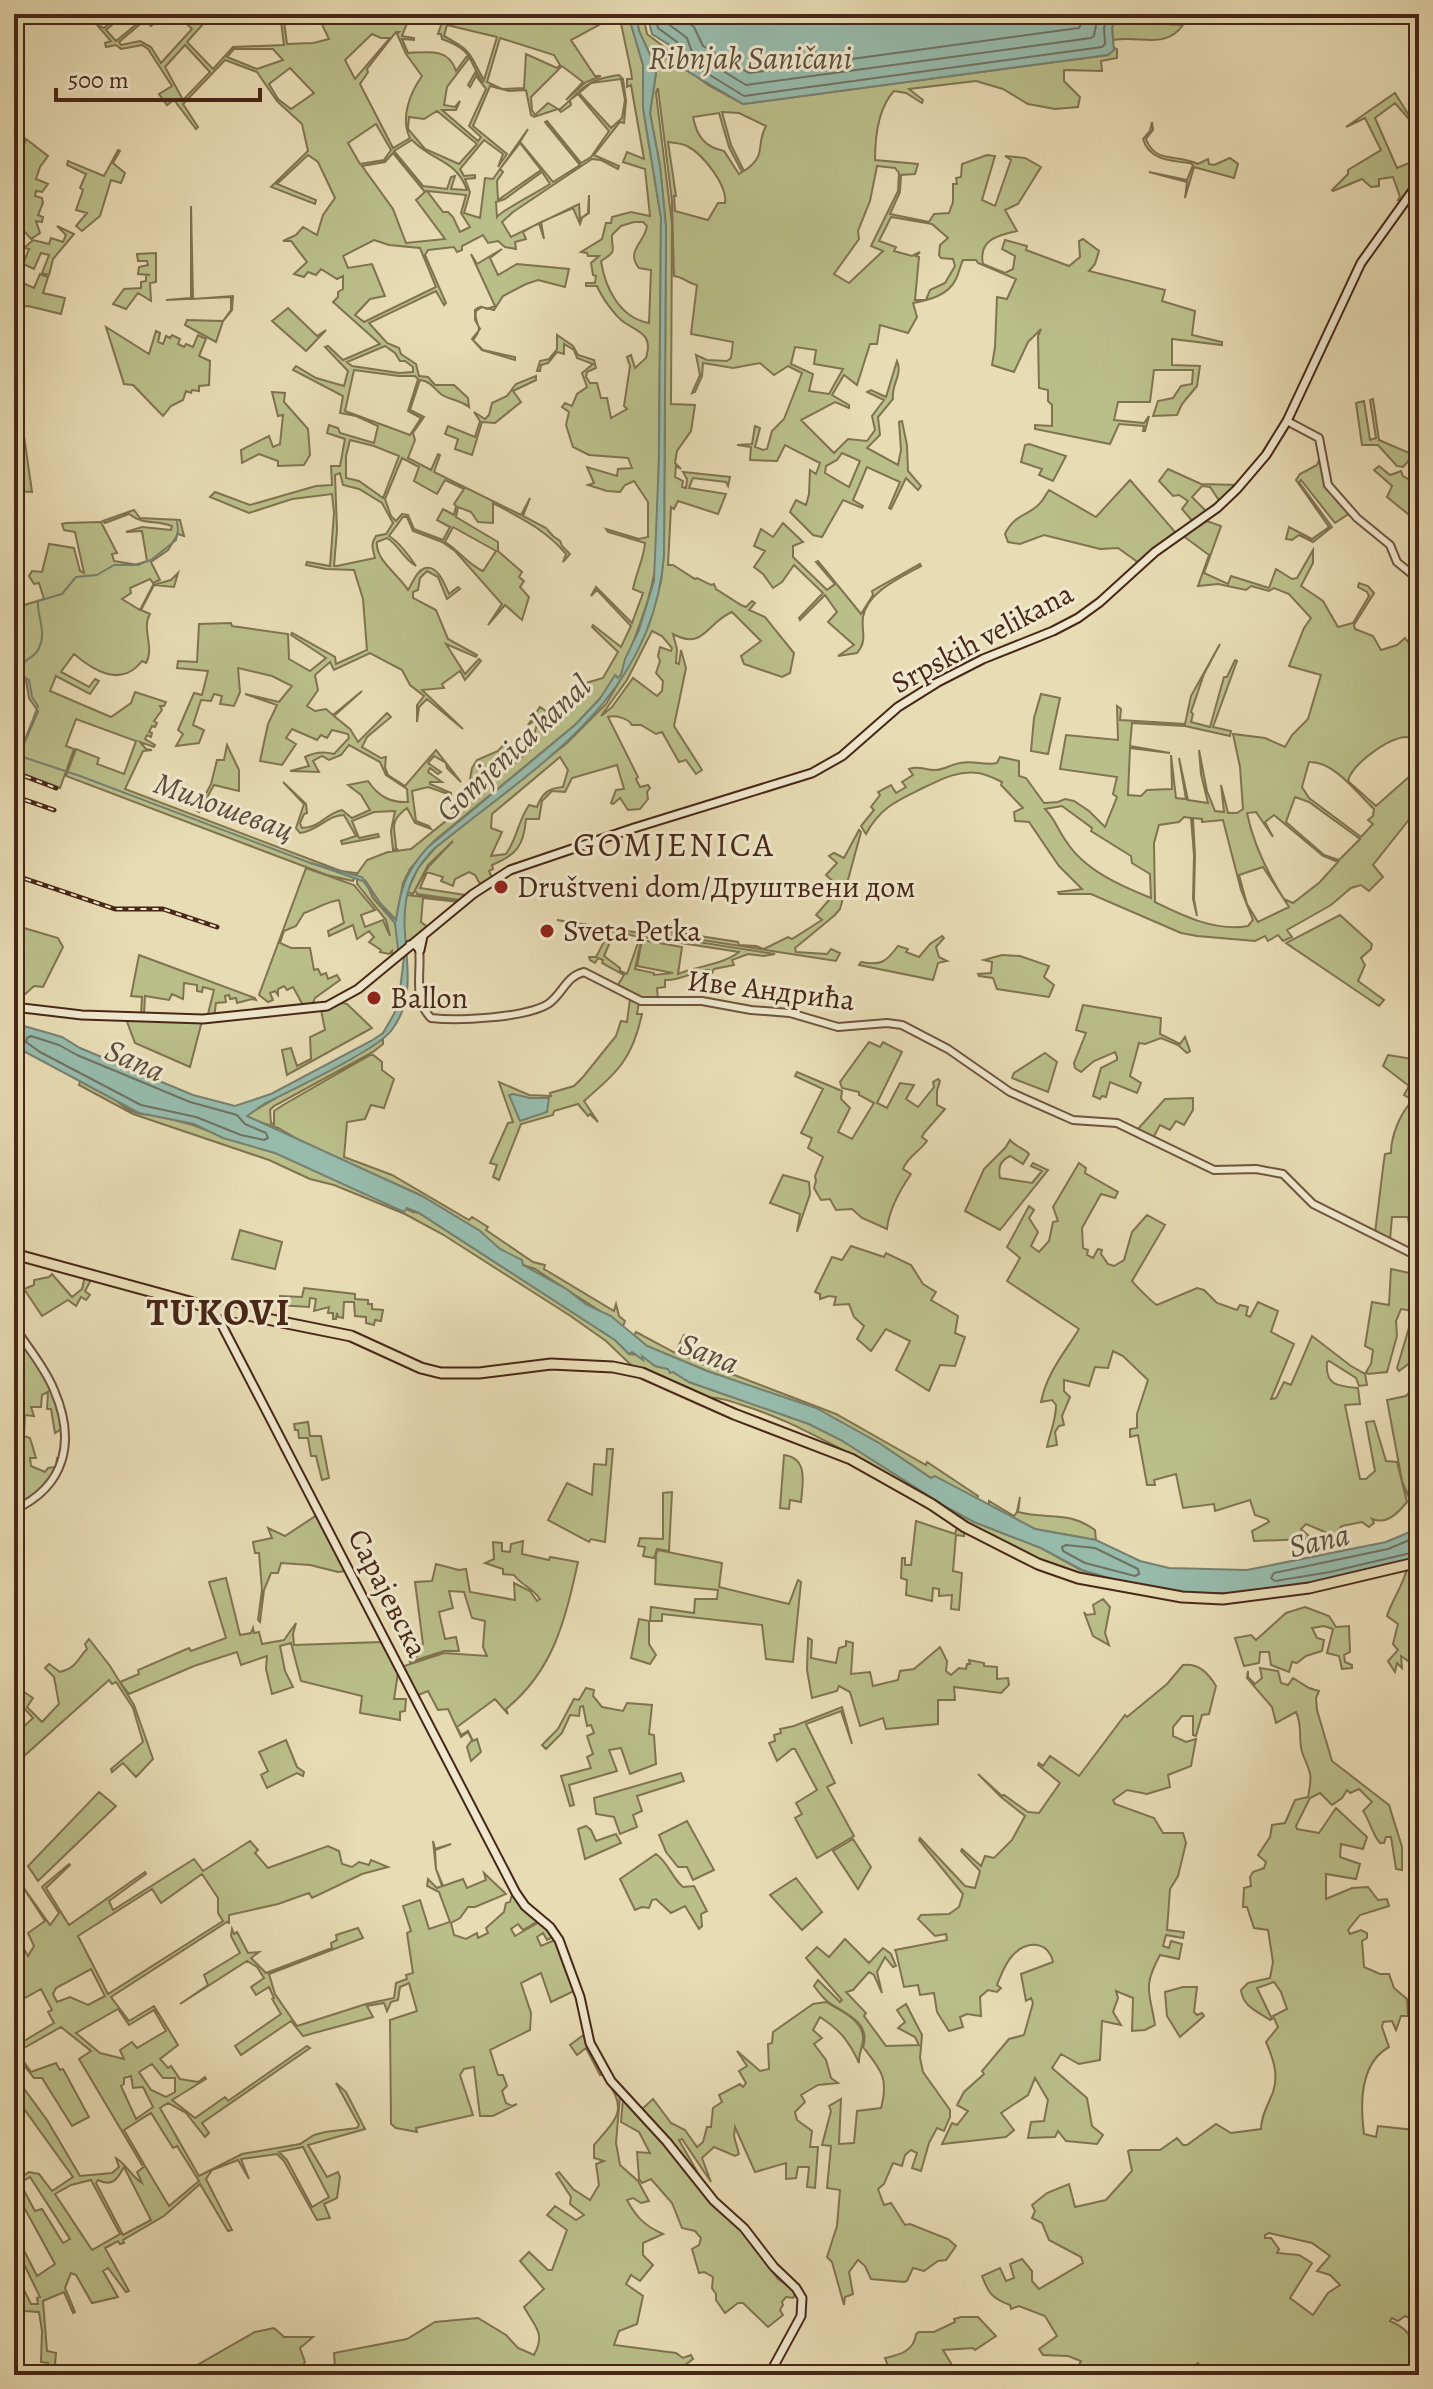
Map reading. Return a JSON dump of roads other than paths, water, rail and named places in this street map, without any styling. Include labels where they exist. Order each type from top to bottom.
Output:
[{"type":"main road","name":"Srpskih velikana","points":[[14,1007],[82,1015],[195,1019],[313,1009],[345,998],[488,883],[523,865],[824,767],[842,756],[898,707],[938,682],[1069,623],[1095,606],[1155,552],[1229,497],[1264,458],[1287,421],[1361,263],[1419,182]]},
{"type":"main road","points":[[420,952],[424,933]]},
{"type":"main road","points":[[413,943],[420,952]]},
{"type":"main road","points":[[14,1254],[217,1312],[351,1336],[421,1368],[441,1373],[480,1373],[551,1364],[613,1367],[642,1373],[734,1414],[851,1459],[965,1527],[1038,1564],[1078,1578],[1182,1597],[1223,1599],[1297,1591],[1419,1562]]},
{"type":"main road","name":"Сарајевска","points":[[217,1312],[516,1893],[559,1940],[580,1997],[590,2043],[612,2083],[667,2142],[714,2201],[744,2228],[774,2267],[800,2293],[801,2316],[769,2375]]},
{"type":"street","points":[[1287,421],[1319,438],[1329,488],[1357,518],[1390,545],[1397,562],[1419,580]]},
{"type":"street","name":"Иве Андрића","points":[[420,952],[420,1000],[426,1013],[435,1019],[470,1019],[539,1008],[551,1002],[574,976],[584,972],[641,1001],[692,1000],[784,1012],[831,1026],[902,1025],[948,1049],[1010,1092],[1073,1120],[1117,1123],[1214,1170],[1256,1169],[1283,1174],[1313,1204],[1419,1257]]},
{"type":"street","points":[[14,1326],[53,1387],[64,1433],[58,1473],[41,1494],[14,1510]]},
{"type":"water","points":[[628,14],[636,14],[639,31],[653,61],[663,53],[666,58],[654,65],[656,73],[650,113],[660,166],[666,227],[664,554],[655,605],[638,650],[614,689],[584,725],[550,757],[435,848],[417,871],[407,894],[407,987],[403,1009],[391,1031],[368,1049],[247,1116],[422,1196],[480,1231],[500,1249],[522,1260],[523,1265],[565,1288],[587,1305],[611,1316],[647,1346],[707,1371],[816,1408],[879,1443],[931,1478],[935,1476],[1035,1529],[1096,1540],[1140,1561],[1169,1568],[1247,1570],[1386,1542],[1419,1528],[1419,1558],[1299,1586],[1247,1593],[1176,1593],[1082,1570],[1041,1548],[974,1522],[841,1440],[809,1424],[689,1382],[668,1369],[655,1366],[642,1356],[643,1360],[632,1352],[629,1354],[615,1340],[419,1213],[407,1208],[404,1212],[275,1153],[223,1138],[194,1124],[139,1113],[14,1046],[14,1023],[62,1037],[80,1048],[193,1095],[235,1106],[271,1094],[371,1041],[383,1033],[399,998],[404,957],[398,949],[395,923],[363,881],[311,863],[362,877],[396,920],[405,881],[427,848],[575,725],[599,700],[615,675],[618,678],[621,675],[654,581],[659,458],[661,218],[643,108],[643,65]]},
{"type":"water","name":"Ribnjak Saničani","points":[[647,14],[1116,14],[1112,28],[1114,50],[1108,55],[743,104],[682,68],[674,58],[671,46],[652,34]]},
{"type":"water","points":[[509,1095],[549,1098],[547,1112],[520,1121]]},
{"type":"waterway","points":[[19,673],[22,664],[37,652],[41,642],[38,601],[62,594],[76,577],[97,575],[114,565],[134,565],[151,560],[176,540],[177,522]]},
{"type":"waterway","points":[[14,674],[19,673],[29,680],[32,697],[38,706],[19,755]]},
{"type":"waterway","name":"Милошевац","points":[[14,754],[313,864]]},
{"type":"railway","points":[[14,32],[25,14]]},
{"type":"railway","points":[[14,772],[56,788]]},
{"type":"railway","points":[[14,796],[54,810]]},
{"type":"railway","points":[[14,875],[115,909],[163,909],[217,927]]},
{"type":"place","name":"Društveni dom/Друштвени дом","points":[[501,887]]},
{"type":"place","name":"Sveta Petka","points":[[547,931]]},
{"type":"place","name":"Ballon","points":[[374,998]]},
{"type":"district","name":"GOMJENICA","points":[[674,844]]},
{"type":"district","name":"TUKOVI","points":[[219,1312]]},
{"type":"water label","name":"Gomjenica kanal","points":[[513,748]]},
{"type":"water label","name":"Sana","points":[[135,1060]]},
{"type":"water label","name":"Sana","points":[[709,1353]]},
{"type":"water label","name":"Sana","points":[[1319,1540]]}]
